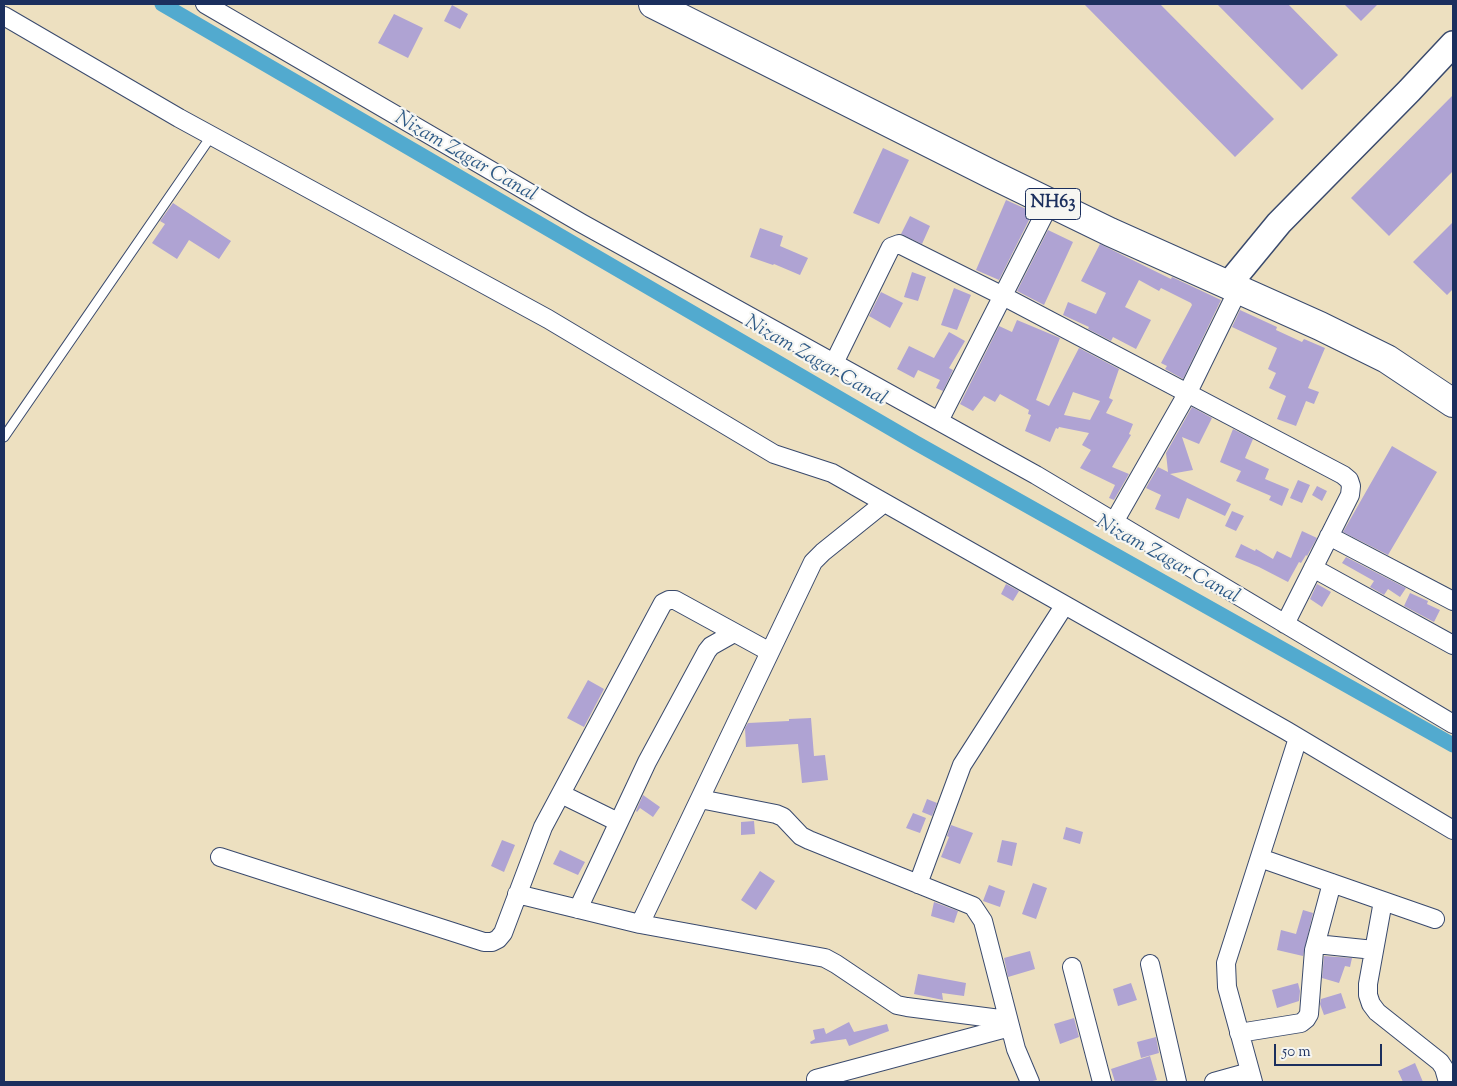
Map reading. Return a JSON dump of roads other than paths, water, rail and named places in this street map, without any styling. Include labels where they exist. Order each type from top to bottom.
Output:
[{"type":"highway","name":"NH63","points":[[653,4],[1050,203],[1320,326],[1387,359],[1453,403]]},
{"type":"main road","points":[[1233,288],[1279,223],[1453,44]]},
{"type":"street","points":[[204,4],[581,223],[1036,475],[1453,724]]},
{"type":"street","points":[[4,16],[212,135],[555,323],[774,454],[826,470],[1298,738],[1453,830]]},
{"type":"street","points":[[939,421],[1050,203]]},
{"type":"street","points":[[834,363],[891,247],[894,245],[904,246],[1343,475],[1349,480],[1351,486],[1350,495],[1285,624]]},
{"type":"street","points":[[1114,522],[1187,394],[1233,288]]},
{"type":"street","points":[[640,924],[813,562],[884,503]]},
{"type":"street","points":[[1329,536],[1453,601]]},
{"type":"street","points":[[1313,568],[1453,645]]},
{"type":"street","points":[[220,857],[484,942],[492,942],[503,933],[543,827],[663,603],[674,600],[770,652]]},
{"type":"street","points":[[918,884],[962,765],[1064,606]]},
{"type":"street","points":[[578,909],[647,762],[707,650],[734,633]]},
{"type":"street","points":[[1214,1082],[1251,1077],[1227,986],[1226,963],[1298,738]]},
{"type":"street","points":[[561,794],[618,822]]},
{"type":"street","points":[[700,798],[776,814],[783,817],[801,836],[973,906],[979,912],[983,921],[1016,1049],[1030,1082]]},
{"type":"street","points":[[1260,858],[1435,918]]},
{"type":"street","points":[[1240,1033],[1301,1023],[1306,1020],[1309,1014],[1316,944],[1332,883]]},
{"type":"street","points":[[517,894],[640,924],[825,958],[889,1000],[902,1006],[1009,1023]]},
{"type":"street","points":[[1383,901],[1368,984],[1368,995],[1371,1004],[1377,1012],[1440,1062],[1448,1082]]},
{"type":"street","points":[[1316,944],[1374,950]]},
{"type":"street","points":[[1150,964],[1177,1082]]},
{"type":"street","points":[[1072,968],[1102,1082]]},
{"type":"street","points":[[816,1079],[1009,1023]]},
{"type":"lane","points":[[4,436],[212,135]]},
{"type":"waterway","name":"Nizam Zagar Canal","points":[[162,4],[916,443],[1453,745]]}]
